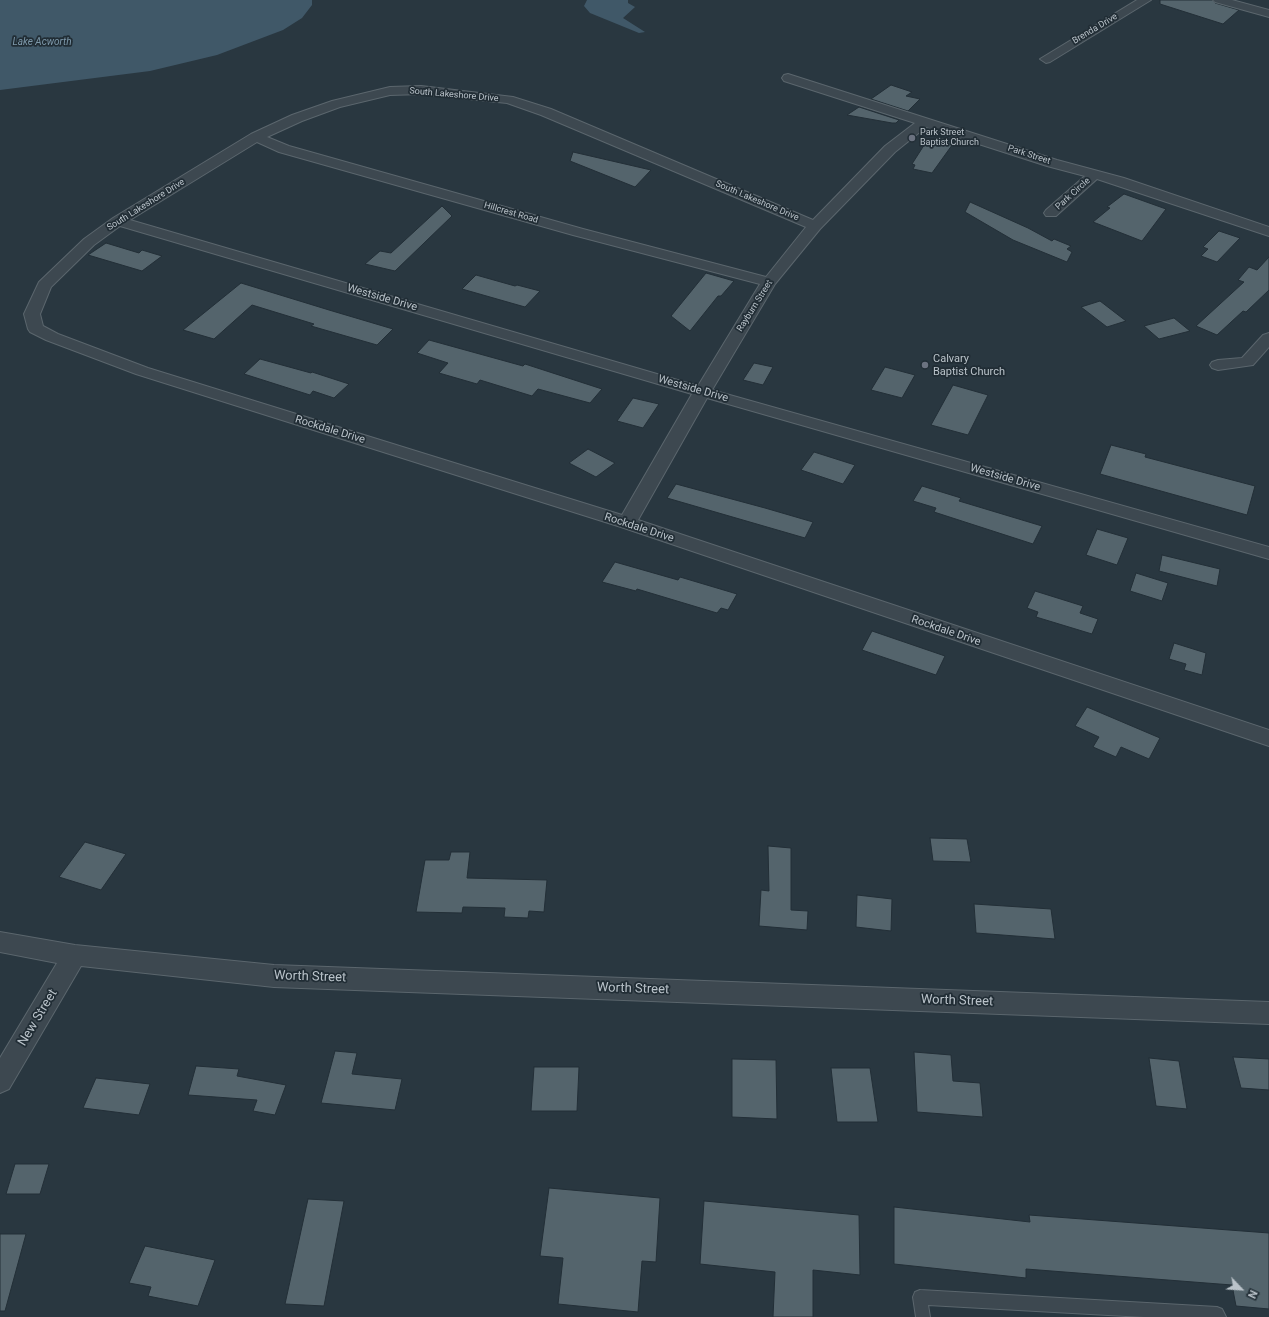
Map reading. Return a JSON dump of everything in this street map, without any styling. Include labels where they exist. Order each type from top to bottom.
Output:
[{"type":"street","name":"Brenda Drive","points":[[1046,59],[1145,0]]},
{"type":"street","points":[[1219,0],[1269,14]]},
{"type":"street","name":"Park Street","points":[[788,78],[1052,163],[1095,174],[1173,198],[1269,232]]},
{"type":"street","name":"South Lakeshore Drive","points":[[37,301],[44,285],[89,242],[118,221],[256,137],[297,118],[336,104],[390,91],[421,90],[509,100],[581,125],[815,226]]},
{"type":"street","name":"Rayburn Street","points":[[627,524],[702,392],[769,282],[815,226],[890,149],[925,121]]},
{"type":"street","name":"Hillcrest Road","points":[[256,137],[284,149],[578,232],[769,282]]},
{"type":"street","name":"Park Circle","points":[[1051,213],[1095,174]]},
{"type":"street","name":"Westside Drive","points":[[118,221],[702,392],[1269,553]]},
{"type":"street","name":"Rockdale Drive","points":[[37,301],[32,314],[36,329],[83,349],[224,398],[627,524],[1269,738]]},
{"type":"street","points":[[1218,365],[1247,362],[1269,338]]},
{"type":"street","name":"Worth Street","points":[[0,942],[38,950],[76,955],[274,976],[1269,1013]]},
{"type":"street","name":"New Street","points":[[0,1081],[76,955]]},
{"type":"lane","points":[[923,1317],[920,1297],[1217,1314],[1220,1317]]},
{"type":"water","name":"Lake Acworth","points":[[0,0],[312,0],[312,5],[302,18],[283,30],[217,55],[150,71],[0,90]]},
{"type":"water","points":[[587,0],[628,0],[628,3],[635,7],[623,18],[645,32],[639,33],[590,13],[584,6]]},
{"type":"building","points":[[1160,0],[1212,0],[1215,3],[1239,10],[1223,24],[1160,4]]},
{"type":"building","points":[[891,85],[912,92],[906,96],[920,99],[908,111],[871,99]]},
{"type":"building","points":[[859,107],[899,120],[896,123],[892,123],[847,115]]},
{"type":"building","points":[[936,136],[955,141],[932,173],[913,169],[915,165],[912,164],[928,139],[933,140]]},
{"type":"building","points":[[573,152],[651,170],[635,187],[570,161]]},
{"type":"building","points":[[1124,194],[1166,209],[1142,241],[1093,222],[1110,208],[1107,207]]},
{"type":"building","points":[[970,202],[1028,228],[1052,241],[1054,239],[1071,246],[1067,249],[1072,252],[1067,262],[1013,240],[965,212]]},
{"type":"building","points":[[442,206],[452,216],[395,271],[365,264],[380,251],[391,253]]},
{"type":"building","points":[[1219,231],[1240,238],[1217,262],[1201,256],[1208,249],[1203,247]]},
{"type":"building","points":[[106,243],[139,253],[142,250],[162,256],[142,271],[88,255]]},
{"type":"building","points":[[1269,257],[1269,290],[1246,312],[1243,311],[1217,335],[1196,326],[1244,282],[1238,280],[1249,267],[1257,270]]},
{"type":"building","points":[[706,273],[734,281],[721,296],[718,296],[690,331],[671,316]]},
{"type":"building","points":[[476,275],[515,286],[517,285],[540,291],[525,307],[462,289]]},
{"type":"building","points":[[241,283],[393,329],[377,345],[311,326],[314,324],[252,305],[214,339],[183,330]]},
{"type":"building","points":[[1100,301],[1126,321],[1107,327],[1081,307]]},
{"type":"building","points":[[1174,318],[1190,331],[1159,339],[1144,326]]},
{"type":"building","points":[[429,340],[523,366],[525,364],[602,389],[590,403],[538,389],[532,396],[480,380],[477,384],[439,373],[448,363],[417,353]]},
{"type":"building","points":[[260,359],[311,373],[312,372],[349,384],[334,398],[313,391],[310,395],[244,374]]},
{"type":"building","points":[[754,363],[773,367],[763,385],[743,380]]},
{"type":"building","points":[[885,367],[915,375],[902,398],[871,390]]},
{"type":"building","points":[[953,385],[988,395],[968,435],[931,425]]},
{"type":"building","points":[[633,398],[659,404],[643,428],[617,421]]},
{"type":"building","points":[[1111,445],[1146,454],[1145,457],[1255,486],[1247,515],[1100,474]]},
{"type":"building","points":[[588,449],[615,463],[596,477],[569,463]]},
{"type":"building","points":[[814,452],[855,465],[843,484],[801,470]]},
{"type":"building","points":[[676,484],[813,522],[805,538],[667,498]]},
{"type":"building","points":[[922,486],[961,498],[959,501],[1042,526],[1033,544],[934,512],[936,508],[913,501]]},
{"type":"building","points":[[1097,529],[1128,538],[1117,565],[1086,555]]},
{"type":"building","points":[[1162,555],[1220,569],[1217,586],[1159,571]]},
{"type":"building","points":[[615,562],[678,580],[680,577],[737,594],[728,610],[721,608],[717,613],[637,589],[636,591],[602,582]]},
{"type":"building","points":[[1136,573],[1168,583],[1162,601],[1130,591]]},
{"type":"building","points":[[1035,591],[1083,606],[1080,613],[1098,619],[1092,634],[1036,617],[1038,612],[1027,608]]},
{"type":"building","points":[[872,631],[945,656],[936,675],[862,650]]},
{"type":"building","points":[[1174,643],[1206,653],[1202,675],[1184,670],[1186,664],[1169,659]]},
{"type":"building","points":[[1087,707],[1160,738],[1149,759],[1121,747],[1116,757],[1093,747],[1099,737],[1075,726]]},
{"type":"building","points":[[930,838],[967,839],[971,862],[933,861]]},
{"type":"building","points":[[85,842],[126,854],[101,890],[59,877]]},
{"type":"building","points":[[768,846],[791,848],[791,910],[808,911],[807,930],[759,926],[761,890],[769,891]]},
{"type":"building","points":[[451,852],[470,852],[467,878],[547,880],[544,912],[529,911],[528,918],[504,917],[505,908],[463,907],[462,913],[416,912],[425,860],[449,860]]},
{"type":"building","points":[[857,895],[892,899],[891,931],[856,927]]},
{"type":"building","points":[[974,904],[1051,909],[1055,939],[976,933]]},
{"type":"building","points":[[335,1051],[357,1053],[352,1074],[402,1079],[395,1110],[321,1103]]},
{"type":"building","points":[[914,1052],[951,1055],[953,1081],[980,1083],[983,1117],[917,1112]]},
{"type":"building","points":[[1233,1057],[1269,1059],[1269,1090],[1241,1088]]},
{"type":"building","points":[[1149,1058],[1179,1061],[1187,1109],[1156,1106]]},
{"type":"building","points":[[732,1059],[776,1060],[777,1119],[732,1117]]},
{"type":"building","points":[[196,1066],[239,1069],[237,1076],[286,1085],[275,1115],[253,1111],[257,1100],[188,1095]]},
{"type":"building","points":[[534,1067],[579,1067],[577,1111],[531,1111]]},
{"type":"building","points":[[831,1068],[870,1068],[878,1122],[837,1122]]},
{"type":"building","points":[[96,1078],[150,1084],[139,1115],[83,1108]]},
{"type":"building","points":[[15,1164],[49,1164],[40,1194],[6,1194]]},
{"type":"building","points":[[549,1188],[660,1198],[656,1262],[642,1261],[638,1312],[558,1304],[563,1258],[540,1256]]},
{"type":"building","points":[[308,1199],[344,1201],[324,1306],[285,1304]]},
{"type":"building","points":[[704,1201],[859,1215],[860,1275],[813,1270],[813,1317],[773,1317],[775,1272],[700,1264]]},
{"type":"building","points":[[894,1207],[1030,1222],[1029,1215],[1269,1233],[1269,1309],[1236,1306],[1232,1285],[1026,1269],[1026,1278],[894,1264]]},
{"type":"building","points":[[0,1234],[26,1234],[5,1311],[0,1311]]},
{"type":"building","points":[[145,1246],[215,1260],[198,1306],[148,1296],[151,1287],[129,1283]]},
{"type":"place","name":"Park Street Baptist Church","points":[[912,138]]},
{"type":"place","name":"Calvary Baptist Church","points":[[925,365]]}]
